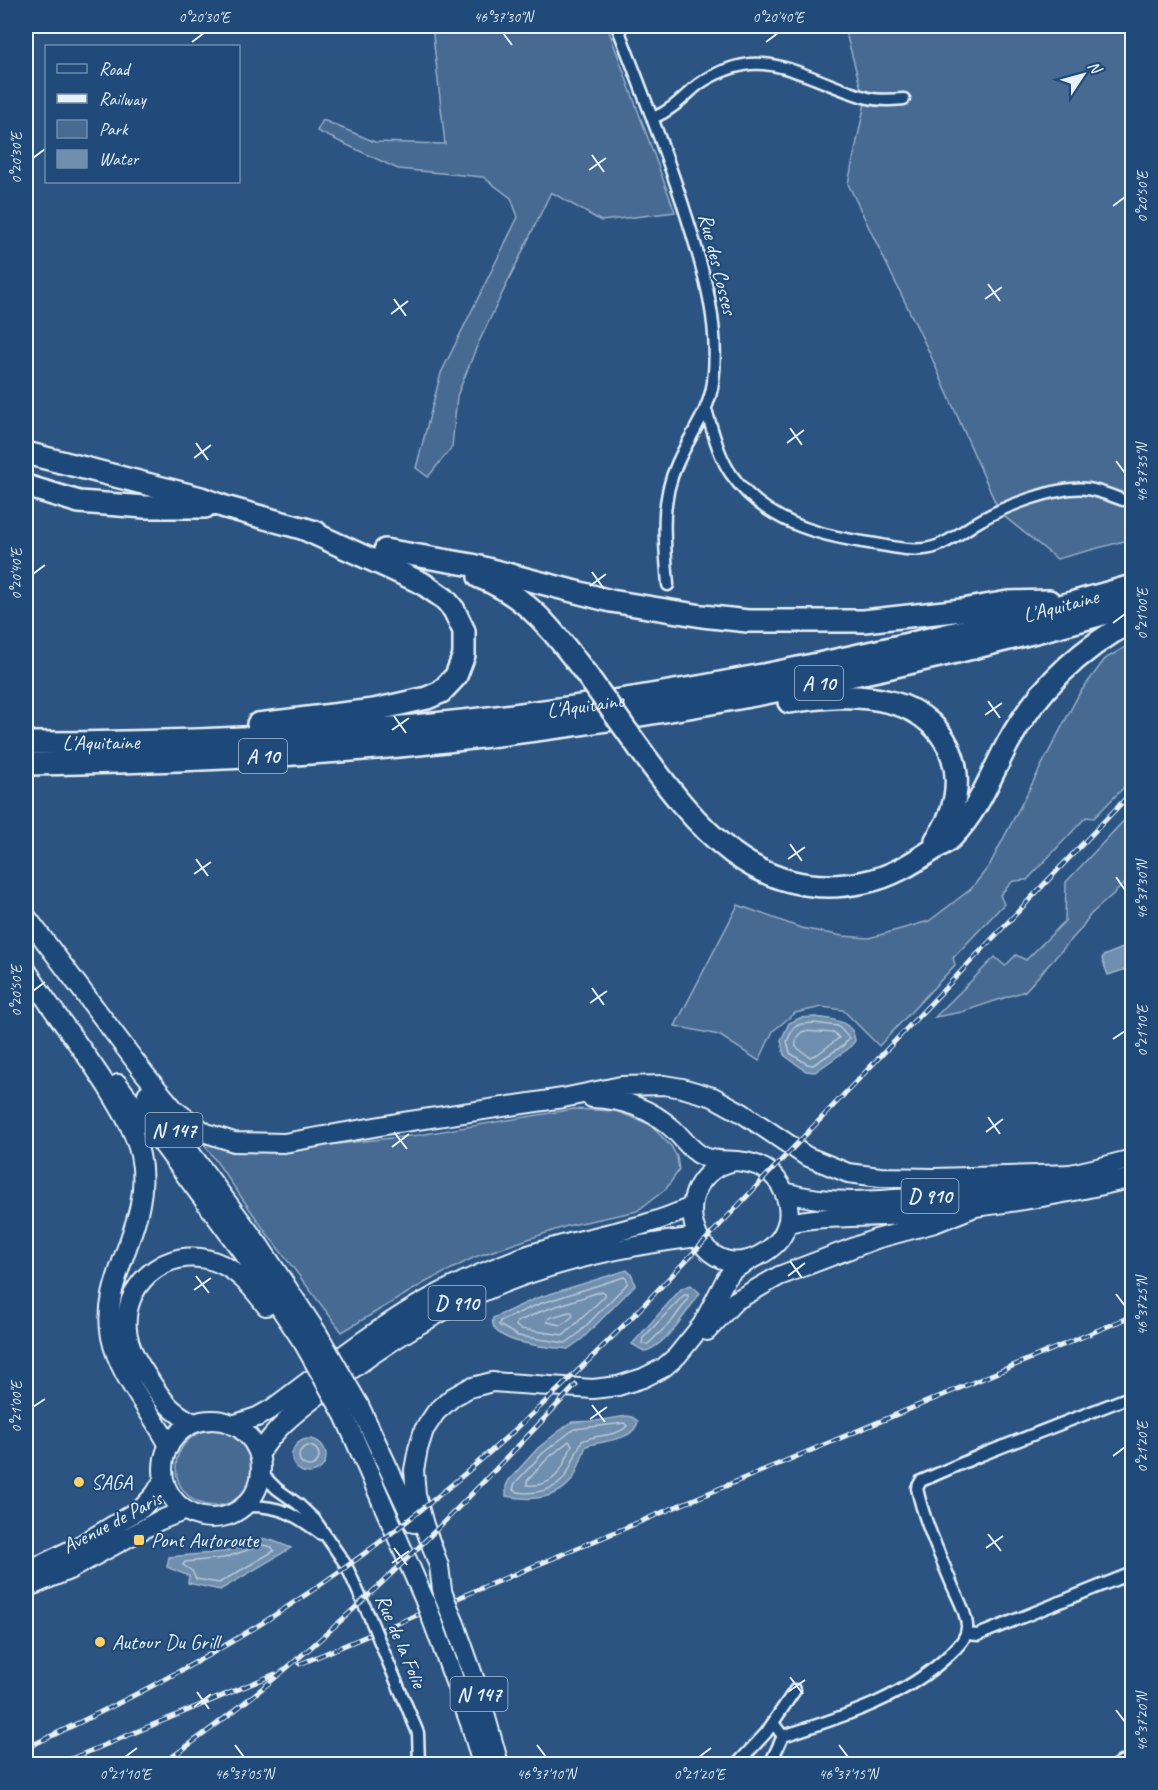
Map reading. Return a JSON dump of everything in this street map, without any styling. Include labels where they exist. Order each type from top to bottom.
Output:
[{"type":"highway","points":[[26,453],[201,498],[225,507],[470,574],[513,594],[541,617],[589,678],[670,790],[705,831],[742,860],[773,876],[798,883],[825,886],[852,885],[893,874],[951,838],[977,805],[1022,721],[1046,688],[1063,670],[1100,640],[1132,621]]},
{"type":"highway","points":[[26,486],[79,502],[145,507],[225,507]]},
{"type":"highway","points":[[26,736],[231,727],[375,710],[427,698],[441,692],[456,676],[464,655],[464,631],[454,610],[445,599],[422,583],[302,528]]},
{"type":"highway","points":[[384,550],[472,565],[577,593],[655,609],[748,621],[864,621],[1008,602],[1085,600]]},
{"type":"highway","name":"L'Aquitaine","points":[[26,743],[260,738],[416,726],[585,705],[699,687],[842,659],[968,630],[1132,586]]},
{"type":"highway","name":"L'Aquitaine","points":[[26,764],[174,761],[260,756],[499,735],[791,689],[972,649],[1132,606]]},
{"type":"highway","points":[[499,735],[641,721],[813,699],[857,697],[891,702],[919,714],[933,726],[948,746],[956,771],[957,794],[950,818],[924,856]]},
{"type":"main road","points":[[26,916],[169,1103],[196,1128],[220,1139],[244,1143],[284,1143],[642,1084],[664,1085],[696,1091],[727,1104],[820,1163],[848,1173],[963,1178],[1075,1174]]},
{"type":"main road","name":"N 147","points":[[26,929],[259,1245],[308,1340]]},
{"type":"main road","name":"N 147","points":[[26,959],[308,1340],[389,1466],[455,1624],[478,1689],[499,1764]]},
{"type":"main road","points":[[26,969],[92,1063],[123,1113],[138,1144],[143,1170],[142,1200],[139,1216],[114,1289],[110,1329],[120,1362],[170,1446]]},
{"type":"main road","points":[[442,1592],[440,1566],[424,1525],[416,1495],[414,1470],[424,1430],[436,1412],[453,1397],[469,1388],[492,1382],[593,1389],[618,1386],[643,1378],[663,1368],[692,1340],[733,1270],[764,1253],[776,1243],[788,1223],[789,1207],[784,1192],[777,1179],[765,1169],[752,1162],[710,1159],[703,1156],[695,1152],[662,1120],[633,1105],[606,1099],[563,1098]]},
{"type":"main road","name":"D 910","points":[[784,1192],[816,1199],[886,1200],[957,1193],[1075,1174],[1132,1159]]},
{"type":"main road","points":[[736,1161],[724,1163],[713,1169],[697,1187],[691,1207],[693,1224],[698,1237],[718,1258],[733,1262],[752,1259]]},
{"type":"main road","name":"D 910","points":[[788,1223],[817,1218],[846,1219],[975,1207],[1068,1192],[1132,1178]]},
{"type":"main road","name":"D 910","points":[[232,1425],[273,1408],[417,1305],[474,1277],[520,1258],[661,1220],[691,1207]]},
{"type":"main road","points":[[692,1340],[706,1331],[735,1301],[779,1276],[876,1239],[935,1223],[975,1207]]},
{"type":"main road","name":"D 910","points":[[260,1464],[274,1432],[351,1369],[414,1327],[479,1292],[552,1265],[583,1257],[632,1246],[698,1237]]},
{"type":"main road","name":"N 147","points":[[194,1424],[166,1404],[141,1366],[129,1340],[127,1328],[130,1302],[139,1284],[154,1268],[165,1262],[188,1257],[212,1260],[222,1264],[240,1276],[286,1329],[308,1340]]},
{"type":"main road","name":"N 147","points":[[352,1410],[436,1630],[471,1726],[482,1764]]},
{"type":"main road","points":[[214,1420],[232,1425],[249,1437],[260,1464],[254,1494],[245,1506],[233,1514],[210,1518],[199,1516],[176,1502],[169,1491],[164,1479],[165,1456],[177,1435],[194,1424],[214,1420]]},
{"type":"main road","name":"Avenue de Paris","points":[[26,1572],[79,1546],[142,1508],[155,1494],[164,1479]]},
{"type":"main road","name":"Avenue de Paris","points":[[26,1588],[69,1570],[158,1521],[186,1510]]},
{"type":"street","name":"Rue des Cosses","points":[[617,26],[653,118],[693,237],[714,320],[715,356],[711,394],[706,410],[676,465],[668,491],[663,523],[668,585]]},
{"type":"street","points":[[653,118],[674,107],[696,86],[722,72],[745,64],[767,64],[870,98],[904,99]]},
{"type":"street","points":[[706,410],[723,459],[731,474],[745,490],[780,518],[800,528],[832,537],[886,547],[928,548],[945,543],[997,512],[1064,490],[1090,489],[1123,500]]},
{"type":"street","points":[[770,1764],[783,1737],[833,1720],[907,1688],[943,1661],[967,1634],[965,1616],[928,1525],[918,1484],[925,1478],[1132,1396]]},
{"type":"street","name":"Rue de la Folie","points":[[260,1464],[277,1490],[308,1512],[346,1564],[416,1728],[419,1764]]},
{"type":"street","name":"Rue de la Folie","points":[[245,1506],[262,1505],[285,1510],[302,1519],[329,1539]]},
{"type":"street","points":[[967,1634],[978,1635],[1132,1573]]},
{"type":"street","points":[[737,1764],[773,1723],[795,1690]]},
{"type":"street","points":[[773,1723],[783,1737]]},
{"type":"street","points":[[1117,1764],[1132,1757]]},
{"type":"green space","points":[[432,26],[607,26],[675,212],[601,221],[551,192],[477,346],[457,396],[452,447],[428,477],[416,468],[441,373],[518,217],[511,198],[483,177],[398,169],[317,131],[323,120],[375,142],[445,144]]},
{"type":"green space","points":[[844,26],[1132,26],[1132,510],[1127,512],[1132,539],[1057,559],[1000,513],[930,354],[848,184],[865,103]]},
{"type":"green space","points":[[1132,643],[1132,779],[1094,818],[1086,817],[1027,880],[1013,881],[1000,895],[1004,904],[953,958],[955,965],[879,1046],[843,1010],[822,1007],[795,1013],[773,1031],[759,1061],[719,1035],[675,1026],[738,905],[801,928],[843,936],[869,938],[929,921],[971,889],[989,866],[1079,694],[1105,659]]},
{"type":"green space","points":[[1132,812],[1132,877],[1090,915],[1080,930],[1025,991],[962,1012],[935,1017],[995,957],[1005,966],[1016,955],[1026,960],[1065,921],[1066,882]]},
{"type":"green space","points":[[574,1109],[616,1111],[649,1124],[671,1146],[677,1157],[679,1170],[666,1189],[637,1211],[567,1226],[475,1257],[426,1282],[342,1332],[265,1231],[204,1144],[273,1151],[419,1135]]},
{"type":"green space","points":[[214,1430],[228,1433],[241,1441],[249,1454],[252,1468],[249,1482],[241,1495],[228,1503],[214,1506],[200,1503],[187,1495],[179,1482],[176,1468],[179,1454],[187,1441],[200,1433]]},
{"type":"water","points":[[1132,944],[1132,967],[1108,975],[1103,956]]},
{"type":"water","points":[[815,1017],[834,1020],[846,1025],[854,1034],[855,1041],[848,1049],[815,1072],[806,1071],[784,1055],[781,1040],[789,1023],[800,1018]]},
{"type":"water","points":[[627,1270],[632,1275],[635,1285],[582,1339],[568,1349],[522,1343],[500,1334],[494,1327],[493,1318],[537,1298]]},
{"type":"water","points":[[691,1285],[700,1293],[660,1343],[644,1351],[632,1344],[682,1288]]},
{"type":"water","points":[[627,1416],[638,1421],[635,1428],[624,1437],[586,1446],[574,1477],[568,1485],[543,1497],[506,1496],[506,1486],[509,1480],[538,1448],[572,1422]]},
{"type":"water","points":[[309,1439],[321,1444],[326,1456],[321,1468],[309,1473],[297,1468],[292,1456],[297,1444]]},
{"type":"water","points":[[262,1539],[291,1548],[220,1590],[188,1583],[189,1576],[167,1567],[169,1557],[223,1552]]},
{"type":"railway","points":[[26,1748],[156,1684],[281,1611],[376,1545],[510,1435],[635,1314],[1132,792]]},
{"type":"railway","points":[[300,1664],[1132,1316]]},
{"type":"railway","points":[[162,1764],[274,1679],[379,1586],[479,1487],[576,1385]]},
{"type":"railway","points":[[59,1764],[275,1674]]},
{"type":"place","name":"SAGA","points":[[79,1482]]},
{"type":"place","name":"Pont Autoroute","points":[[139,1540]]},
{"type":"place","name":"Autour Du Grill","points":[[100,1642]]}]
